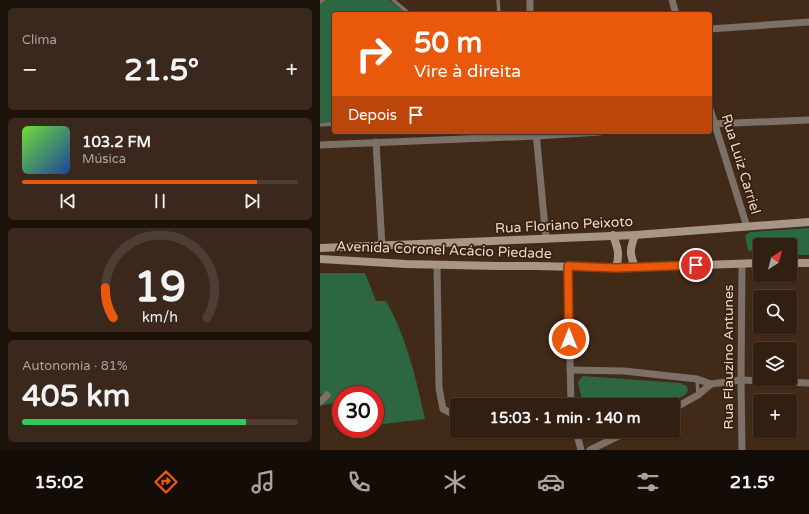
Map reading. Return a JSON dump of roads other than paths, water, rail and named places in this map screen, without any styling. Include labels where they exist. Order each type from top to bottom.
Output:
[{"type":"main road","name":"Rua Floriano Peixoto","points":[[320,248],[635,235],[809,222]]},
{"type":"main road","points":[[613,235],[618,248],[619,257],[616,268]]},
{"type":"main road","points":[[635,235],[630,249],[635,267]]},
{"type":"main road","name":"Avenida Coronel Acácio Piedade","points":[[320,259],[437,265],[616,268],[753,263]]},
{"type":"main road","points":[[797,263],[809,262]]},
{"type":"street","points":[[530,0],[530,12]]},
{"type":"street","points":[[672,0],[675,12]]},
{"type":"street","points":[[712,29],[809,22]]},
{"type":"street","points":[[713,124],[809,120]]},
{"type":"street","name":"Rua Luiz Carriel","points":[[713,124],[747,227]]},
{"type":"street","points":[[320,145],[536,134],[546,239]]},
{"type":"street","points":[[376,142],[382,246]]},
{"type":"street","name":"Rua Flauzino Antunes","points":[[742,264],[742,450]]},
{"type":"street","points":[[437,265],[439,388],[443,409],[450,413]]},
{"type":"street","points":[[568,266],[571,398]]},
{"type":"street","points":[[570,370],[624,371],[697,379],[711,384],[741,380],[809,383]]},
{"type":"street","points":[[680,405],[698,395],[711,384]]},
{"type":"street","points":[[320,402],[327,396]]},
{"type":"street","points":[[578,438],[581,450]]},
{"type":"street","points":[[590,450],[615,438]]},
{"type":"lane","points":[[393,0],[408,12]]},
{"type":"lane","points":[[498,0],[499,12]]},
{"type":"lane","points":[[320,125],[332,124]]},
{"type":"lane","points":[[697,379],[698,395]]}]
